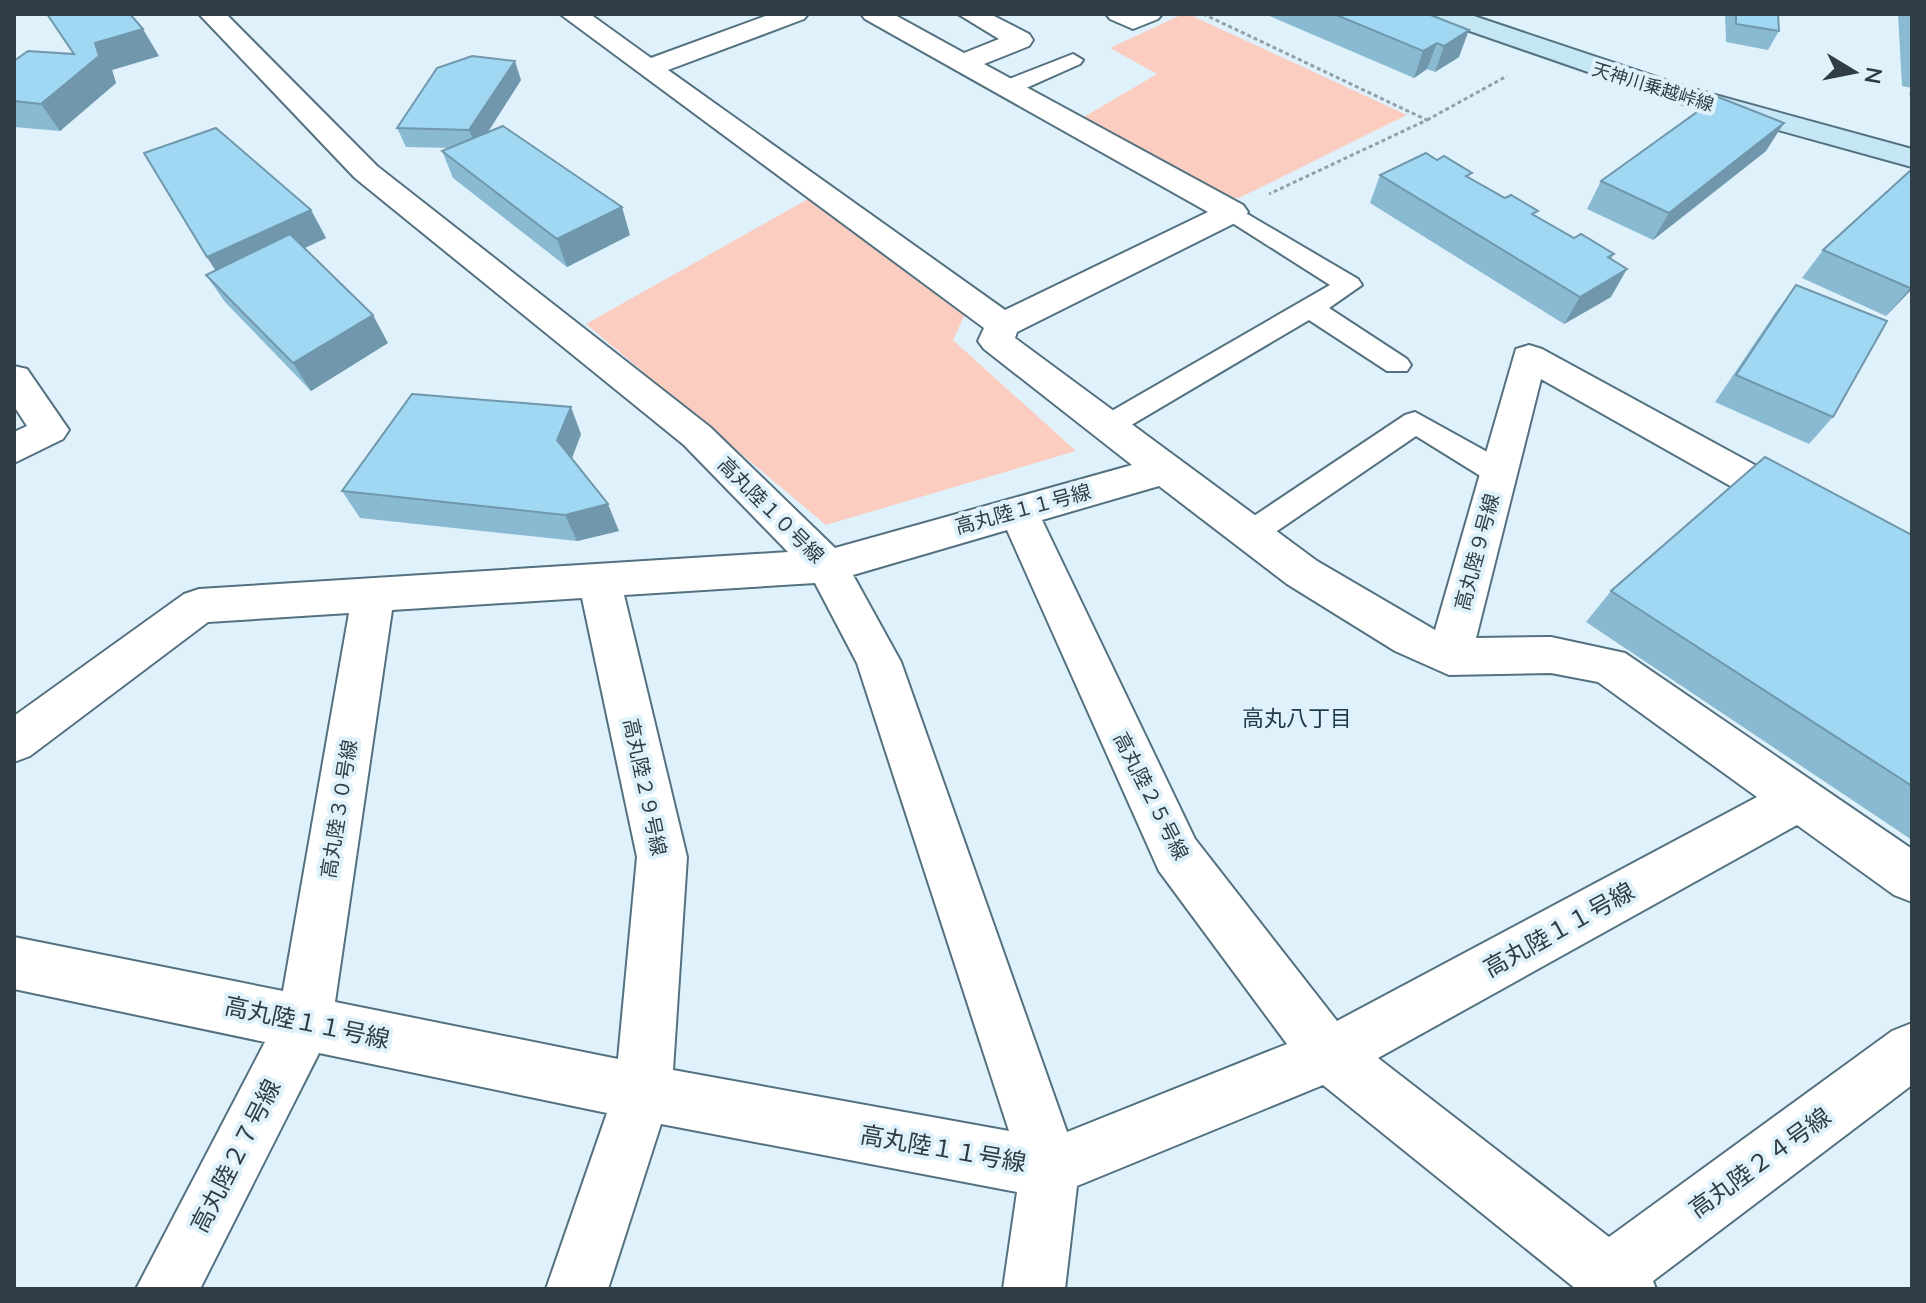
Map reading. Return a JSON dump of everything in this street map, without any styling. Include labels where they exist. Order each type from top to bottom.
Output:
[{"type":"street","name":"高丸陸１０号線","points":[[212,14],[366,172],[697,436],[827,566],[879,662],[1050,1168],[1034,1289]]},
{"type":"street","points":[[649,68],[795,14]]},
{"type":"street","points":[[874,14],[1232,212]]},
{"type":"street","points":[[963,63],[1020,40],[971,14]]},
{"type":"street","points":[[1119,14],[1133,21],[1149,14]]},
{"type":"street","name":"天神川乗越峠線","points":[[1444,14],[1548,54],[1682,97],[1912,158]]},
{"type":"street","points":[[578,15],[1003,325]]},
{"type":"street","points":[[1232,212],[1003,325],[996,341],[1250,534],[1391,631],[1449,657],[1551,655],[1609,666],[1912,878]]},
{"type":"street","name":"高丸陸９号線","points":[[1449,657],[1529,357],[1830,524]]},
{"type":"street","points":[[14,378],[50,430],[14,449]]},
{"type":"street","name":"高丸陸１１号線","points":[[14,742],[199,606],[827,566],[1165,470]]},
{"type":"street","name":"高丸陸２５号線","points":[[1018,511],[1177,855],[1329,1055],[1617,1282]]},
{"type":"street","name":"高丸陸２９号線","points":[[577,1289],[643,1092],[662,857],[600,582]]},
{"type":"street","name":"高丸陸３０号線","points":[[305,1023],[373,596]]},
{"type":"street","name":"高丸陸１１号線","points":[[14,963],[789,1122],[1050,1168],[1329,1055],[1801,798]]},
{"type":"street","name":"高丸陸２７号線","points":[[167,1289],[305,1023]]},
{"type":"street","name":"高丸陸２４号線","points":[[1617,1282],[1912,1051]]},
{"type":"lane","points":[[1007,88],[1073,60]]},
{"type":"lane","points":[[1106,427],[1349,285],[1232,212]]},
{"type":"lane","points":[[1310,308],[1397,365]]},
{"type":"lane","points":[[1250,534],[1415,422],[1498,472]]},
{"type":"path","points":[[1203,14],[1427,120]]},
{"type":"path","points":[[1232,212],[1427,120],[1548,54]]},
{"type":"shaded area","points":[[1183,14],[1407,115],[1239,198],[1221,198],[1082,118],[1157,74],[1110,48]]},
{"type":"shaded area","points":[[808,199],[967,310],[953,340],[1076,451],[826,525],[586,324]]},
{"type":"building","points":[[47,14],[130,14],[143,29],[95,43],[99,56],[41,104],[14,101],[14,61],[28,51],[74,54]]},
{"type":"building","points":[[1334,14],[1428,14],[1469,30],[1444,46],[1437,43],[1423,51]]},
{"type":"building","points":[[1736,14],[1778,14],[1779,31],[1736,24]]},
{"type":"building","points":[[472,56],[515,61],[469,130],[397,128],[437,68]]},
{"type":"building","points":[[1718,97],[1784,123],[1669,213],[1601,181]]},
{"type":"building","points":[[503,126],[622,207],[557,239],[442,151]]},
{"type":"building","points":[[216,128],[311,210],[207,257],[144,153]]},
{"type":"building","points":[[1426,153],[1437,160],[1444,156],[1472,173],[1466,176],[1505,198],[1511,195],[1538,211],[1532,214],[1574,238],[1581,234],[1614,254],[1608,257],[1627,269],[1580,297],[1380,175]]},
{"type":"building","points":[[1912,169],[1910,288],[1823,250]]},
{"type":"building","points":[[290,234],[373,315],[293,363],[206,275]]},
{"type":"building","points":[[1796,285],[1887,321],[1833,417],[1736,375]]},
{"type":"building","points":[[412,394],[571,407],[557,440],[608,504],[565,515],[342,491]]},
{"type":"building","points":[[1765,457],[1912,535],[1912,786],[1611,591]]},
{"type":"district","name":"高丸八丁目","points":[[1297,718]]}]
